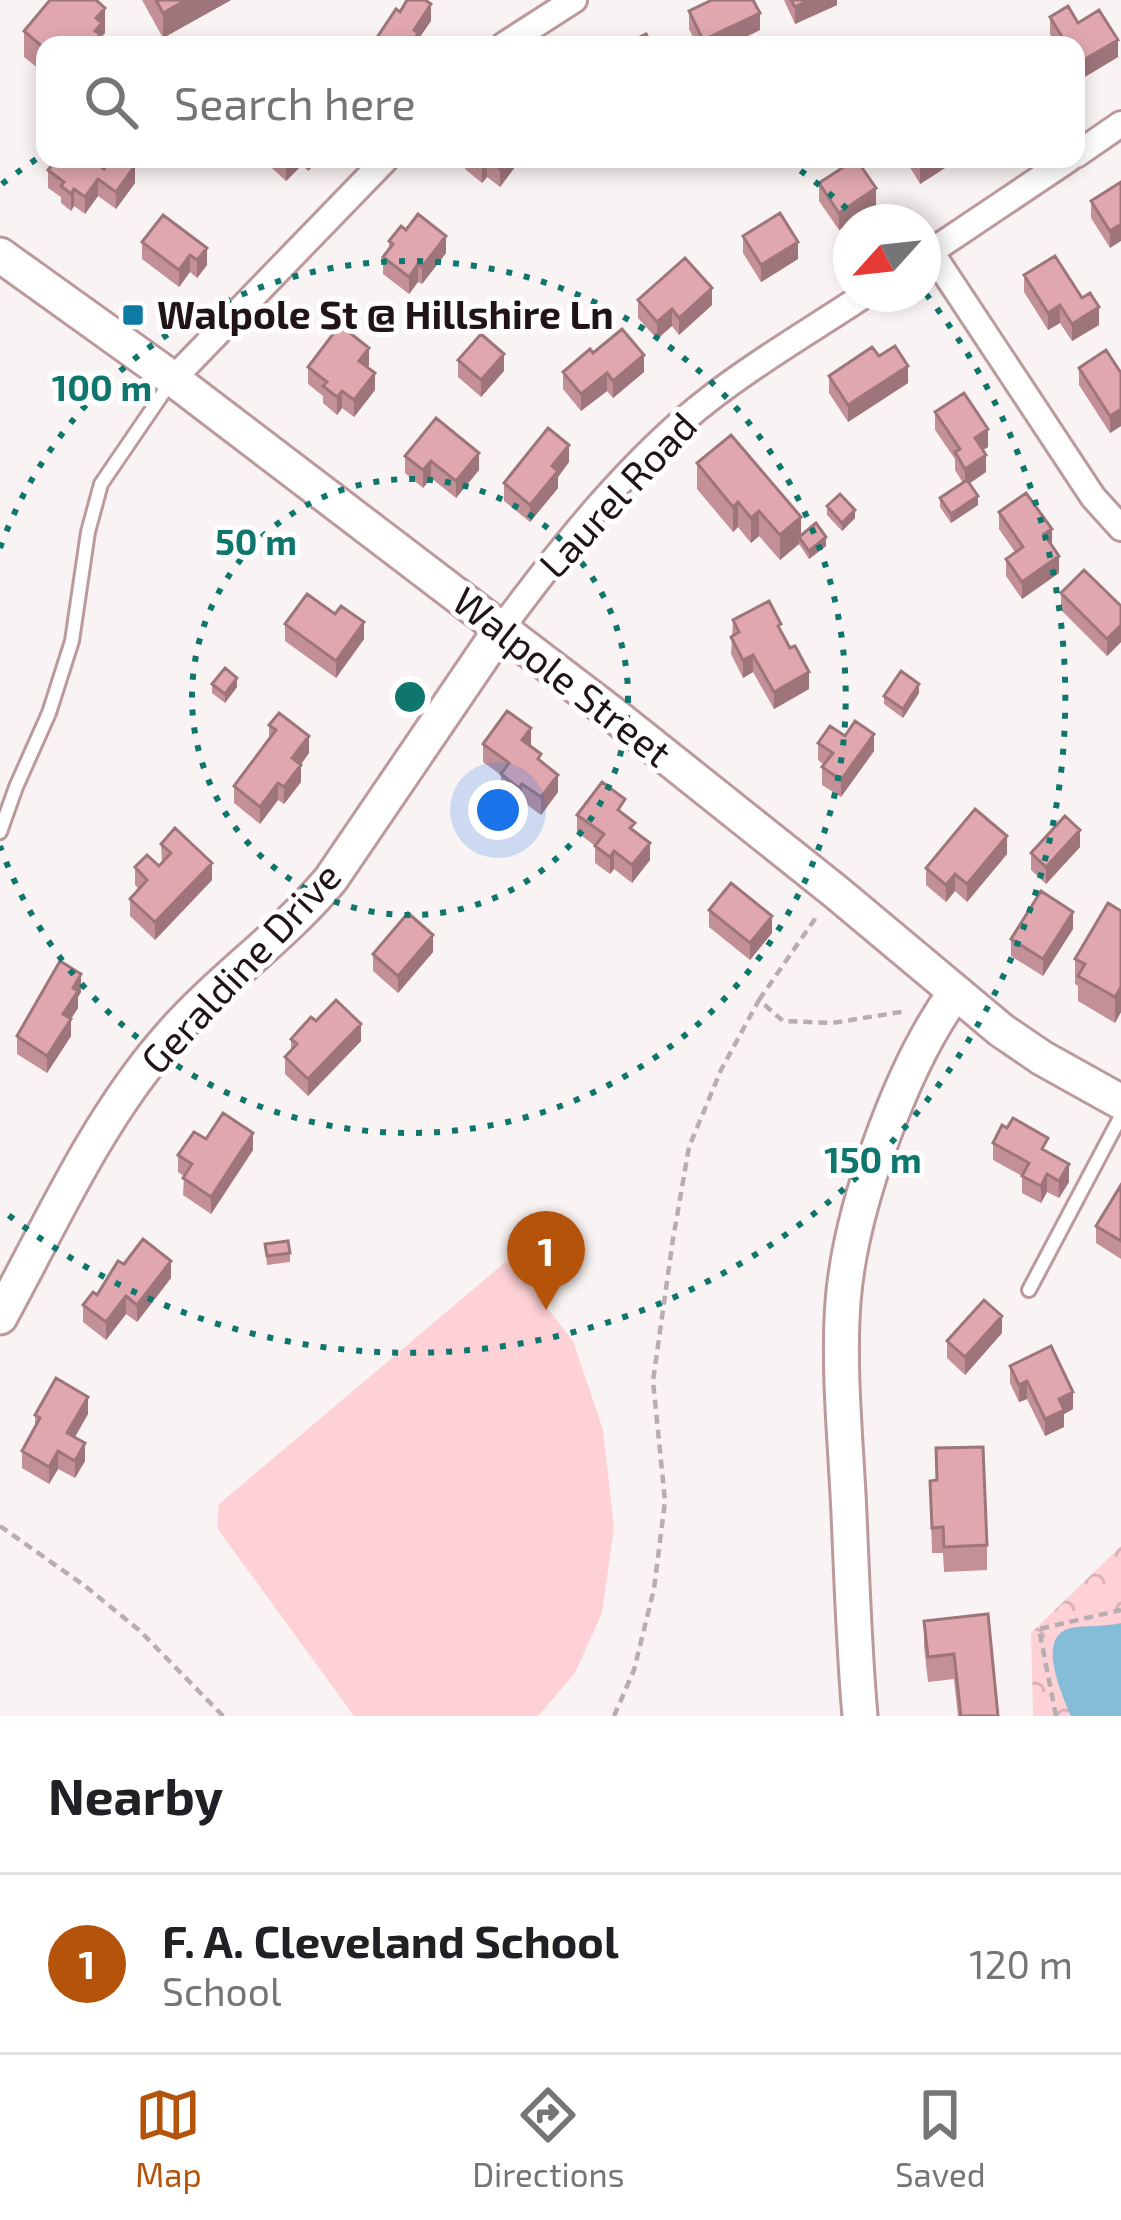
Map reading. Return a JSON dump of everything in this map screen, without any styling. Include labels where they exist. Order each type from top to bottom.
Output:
[{"type":"street","points":[[518,36],[574,0]]},
{"type":"street","points":[[1085,149],[1121,124]]},
{"type":"street","points":[[173,379],[377,168]]},
{"type":"street","points":[[941,246],[1057,168]]},
{"type":"street","name":"Walpole Street","points":[[0,255],[173,379],[614,715],[1000,1030],[1121,1102]]},
{"type":"street","points":[[941,275],[1093,497],[1121,528]]},
{"type":"street","name":"Laurel Road","points":[[501,629],[576,535],[667,435],[712,397],[839,312]]},
{"type":"street","name":"Geraldine Drive","points":[[0,1317],[97,1139],[145,1065],[198,1006],[278,937],[331,880],[501,629]]},
{"type":"street","points":[[860,1716],[842,1376],[843,1303],[854,1240],[878,1154],[931,1028],[955,993]]},
{"type":"lane","points":[[0,832],[50,713],[72,641],[88,532],[101,484],[173,379]]},
{"type":"lane","points":[[1029,1290],[1121,1116]]},
{"type":"path","points":[[614,1716],[634,1670],[654,1589],[665,1501],[653,1381],[689,1147],[759,1000],[836,892]]},
{"type":"path","points":[[759,1000],[783,1021],[832,1023],[907,1010],[931,1028]]},
{"type":"path","points":[[0,1526],[139,1630],[223,1716]]},
{"type":"path","points":[[1056,1716],[1040,1629],[1121,1610]]},
{"type":"green space","points":[[509,1259],[573,1341],[603,1430],[614,1528],[602,1613],[575,1673],[538,1716],[354,1716],[217,1528],[219,1504]]},
{"type":"green space","points":[[1121,1546],[1121,1716],[1033,1716],[1031,1633]]},
{"type":"water","points":[[1121,1623],[1121,1716],[1071,1716],[1054,1667],[1055,1642],[1071,1628]]},
{"type":"building","points":[[50,0],[96,0],[105,8],[96,18],[102,23],[95,31],[98,36],[36,36],[36,41],[24,31]]},
{"type":"building","points":[[156,0],[186,0],[163,13]]},
{"type":"building","points":[[407,0],[431,4],[414,30],[416,36],[378,36],[396,9],[400,12]]},
{"type":"building","points":[[712,0],[753,0],[760,13],[711,36],[701,36],[689,11]]},
{"type":"building","points":[[1068,6],[1078,23],[1099,10],[1118,40],[1085,59],[1085,36],[1062,36],[1050,17]]},
{"type":"building","points":[[134,168],[116,192],[98,179],[85,197],[74,189],[71,194],[48,170]]},
{"type":"building","points":[[842,168],[862,168],[876,188],[852,204],[833,204],[819,183]]},
{"type":"building","points":[[1121,182],[1121,224],[1110,231],[1091,201]]},
{"type":"building","points":[[780,213],[798,242],[761,265],[743,236]]},
{"type":"building","points":[[418,214],[446,236],[409,277],[383,257],[401,226],[406,230]]},
{"type":"building","points":[[163,215],[207,248],[197,260],[190,255],[179,270],[142,242]]},
{"type":"building","points":[[1055,256],[1082,298],[1090,293],[1099,307],[1072,324],[1060,305],[1048,313],[1024,275]]},
{"type":"building","points":[[685,258],[712,288],[679,318],[672,309],[657,322],[638,300]]},
{"type":"building","points":[[340,325],[369,348],[359,361],[375,373],[354,400],[342,391],[337,397],[308,367]]},
{"type":"building","points":[[622,329],[644,355],[613,381],[607,373],[581,394],[563,372]]},
{"type":"building","points":[[481,334],[504,354],[481,380],[458,360]]},
{"type":"building","points":[[895,346],[908,366],[848,405],[829,376],[872,347],[879,356]]},
{"type":"building","points":[[1106,350],[1121,373],[1121,409],[1110,416],[1079,368]]},
{"type":"building","points":[[964,393],[988,429],[975,438],[986,455],[965,469],[955,452],[960,449],[935,412]]},
{"type":"building","points":[[436,418],[479,453],[456,481],[431,461],[423,470],[405,456]]},
{"type":"building","points":[[548,428],[569,445],[552,466],[558,471],[530,505],[504,483]]},
{"type":"building","points":[[731,435],[801,517],[780,535],[759,511],[751,518],[738,502],[733,507],[697,463]]},
{"type":"building","points":[[967,480],[978,496],[951,514],[940,498]]},
{"type":"building","points":[[1026,493],[1052,529],[1044,534],[1059,556],[1022,582],[1006,559],[1023,547],[999,512]]},
{"type":"building","points":[[840,494],[855,510],[842,523],[827,506]]},
{"type":"building","points":[[816,523],[826,537],[809,551],[799,537]]},
{"type":"building","points":[[1084,570],[1121,606],[1121,625],[1107,639],[1061,593]]},
{"type":"building","points":[[307,594],[335,614],[341,606],[364,622],[336,661],[285,624]]},
{"type":"building","points":[[769,601],[790,648],[795,646],[809,672],[774,692],[753,655],[743,660],[731,637],[739,632],[733,620]]},
{"type":"building","points":[[225,668],[237,678],[225,694],[212,684]]},
{"type":"building","points":[[901,671],[919,684],[903,709],[884,696]]},
{"type":"building","points":[[507,711],[531,728],[522,740],[558,775],[541,797],[501,774],[509,763],[483,744]]},
{"type":"building","points":[[279,713],[309,736],[292,758],[301,765],[284,787],[278,783],[260,807],[234,786],[276,730],[269,725]]},
{"type":"building","points":[[855,721],[874,734],[841,780],[822,767],[833,753],[818,743],[830,726],[845,736]]},
{"type":"building","points":[[602,782],[625,799],[618,810],[635,823],[630,828],[650,843],[632,865],[614,851],[610,857],[595,846],[604,834],[577,815]]},
{"type":"building","points":[[975,809],[1007,836],[967,884],[955,874],[946,885],[926,868]]},
{"type":"building","points":[[1065,816],[1080,830],[1046,867],[1031,853]]},
{"type":"building","points":[[175,828],[212,863],[155,922],[130,899],[147,880],[135,867],[147,855],[159,866],[171,853],[161,844]]},
{"type":"building","points":[[731,883],[772,916],[750,943],[709,910]]},
{"type":"building","points":[[1041,891],[1073,912],[1043,959],[1011,939]]},
{"type":"building","points":[[1108,903],[1121,911],[1121,987],[1115,997],[1078,976],[1085,964],[1075,959]]},
{"type":"building","points":[[408,913],[433,935],[398,976],[373,954]]},
{"type":"building","points":[[60,961],[81,974],[73,988],[78,991],[63,1014],[71,1019],[47,1056],[17,1036]]},
{"type":"building","points":[[336,1000],[361,1024],[308,1079],[285,1057],[297,1044],[291,1039]]},
{"type":"building","points":[[223,1113],[253,1133],[211,1197],[183,1178],[192,1164],[178,1155],[194,1132],[206,1139]]},
{"type":"building","points":[[1013,1118],[1048,1138],[1042,1149],[1069,1164],[1059,1181],[1047,1174],[1041,1186],[1022,1176],[1029,1163],[993,1143],[1002,1125],[1007,1128]]},
{"type":"building","points":[[1121,1185],[1121,1241],[1096,1226]]},
{"type":"building","points":[[143,1239],[171,1261],[137,1305],[126,1296],[106,1322],[83,1305],[93,1292],[97,1295],[118,1261],[124,1264]]},
{"type":"building","points":[[288,1241],[290,1253],[267,1256],[265,1244]]},
{"type":"building","points":[[984,1300],[1002,1316],[965,1357],[947,1341]]},
{"type":"building","points":[[1051,1346],[1073,1392],[1059,1399],[1064,1410],[1045,1419],[1027,1381],[1019,1385],[1010,1366]]},
{"type":"building","points":[[56,1378],[88,1397],[67,1433],[85,1443],[75,1461],[58,1451],[49,1467],[22,1451]]},
{"type":"building","points":[[983,1447],[987,1545],[944,1547],[943,1527],[932,1528],[930,1481],[937,1480],[936,1448]]},
{"type":"building","points":[[988,1614],[998,1716],[961,1716],[954,1654],[928,1657],[924,1621]]},
{"type":"place","name":"Walpole St @ Hillshire Ln","points":[[133,315]]},
{"type":"place","name":"F. A. Cleveland School","points":[[546,1310]]}]
